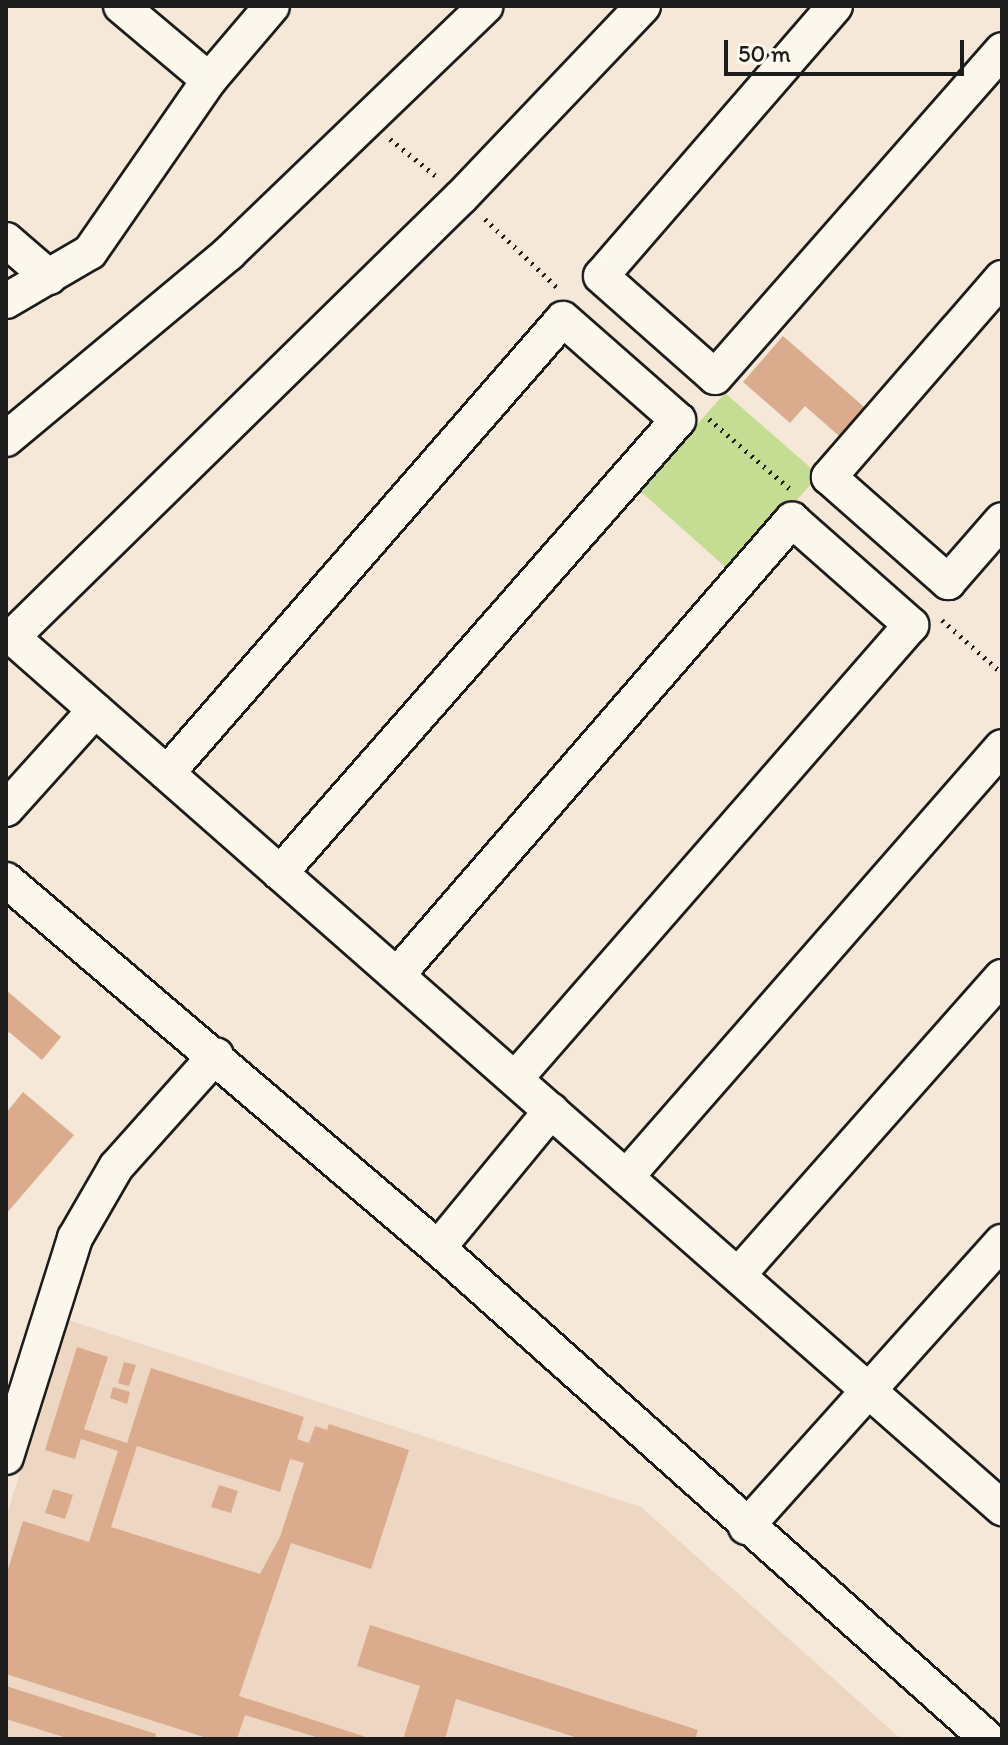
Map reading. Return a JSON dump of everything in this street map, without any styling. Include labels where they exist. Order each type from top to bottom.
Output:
[{"type":"street","points":[[121,6],[209,80]]},
{"type":"street","points":[[6,301],[90,252],[209,80],[272,6]]},
{"type":"street","points":[[6,439],[229,253],[486,6]]},
{"type":"street","points":[[643,6],[461,197],[12,637],[871,1392],[1000,1501]]},
{"type":"street","points":[[835,6],[601,276],[715,377],[1002,50]]},
{"type":"street","points":[[6,240],[49,277]]},
{"type":"street","points":[[1002,278],[829,477],[948,582],[1002,520]]},
{"type":"street","points":[[167,773],[563,319],[678,420],[280,873]]},
{"type":"street","points":[[397,975],[792,520],[911,625],[515,1079]]},
{"type":"street","points":[[6,809],[95,710]]},
{"type":"street","points":[[626,1177],[1002,747]]},
{"type":"street","points":[[6,880],[216,1055],[438,1248],[746,1527],[988,1739]]},
{"type":"street","points":[[738,1275],[1002,977]]},
{"type":"street","points":[[6,1457],[75,1238],[116,1167],[216,1055]]},
{"type":"street","points":[[438,1248],[551,1111]]},
{"type":"street","points":[[746,1527],[871,1392],[1002,1242]]},
{"type":"shaded area","points":[[68,1320],[641,1507],[901,1739],[6,1739],[6,1517]]},
{"type":"green space","points":[[725,393],[819,475],[732,573],[639,490]]},
{"type":"building","points":[[783,336],[872,414],[847,443],[805,406],[790,423],[743,382]]},
{"type":"building","points":[[6,990],[61,1037],[42,1060],[9,1032],[6,1036]]},
{"type":"building","points":[[23,1092],[74,1135],[6,1214],[6,1113]]},
{"type":"building","points":[[77,1347],[108,1357],[84,1429],[127,1443],[151,1368],[304,1417],[297,1439],[309,1443],[315,1426],[327,1430],[329,1424],[409,1450],[371,1569],[291,1543],[239,1696],[372,1739],[322,1739],[245,1715],[237,1739],[210,1739],[6,1674],[6,1576],[23,1521],[89,1542],[118,1451],[81,1439],[75,1459],[45,1450]],"holes":[[[137,1446],[280,1492],[290,1459],[304,1463],[280,1537],[260,1574],[111,1527]]]},
{"type":"building","points":[[124,1362],[136,1365],[129,1386],[118,1383]]},
{"type":"building","points":[[113,1387],[130,1392],[127,1404],[110,1398]]},
{"type":"building","points":[[219,1485],[238,1491],[231,1513],[211,1507]]},
{"type":"building","points":[[53,1489],[73,1495],[65,1519],[45,1513]]},
{"type":"building","points":[[370,1625],[698,1730],[695,1739],[581,1739],[456,1699],[445,1739],[403,1739],[420,1686],[357,1666]]},
{"type":"building","points":[[6,1686],[156,1734],[155,1739],[70,1739],[6,1719]]}]
